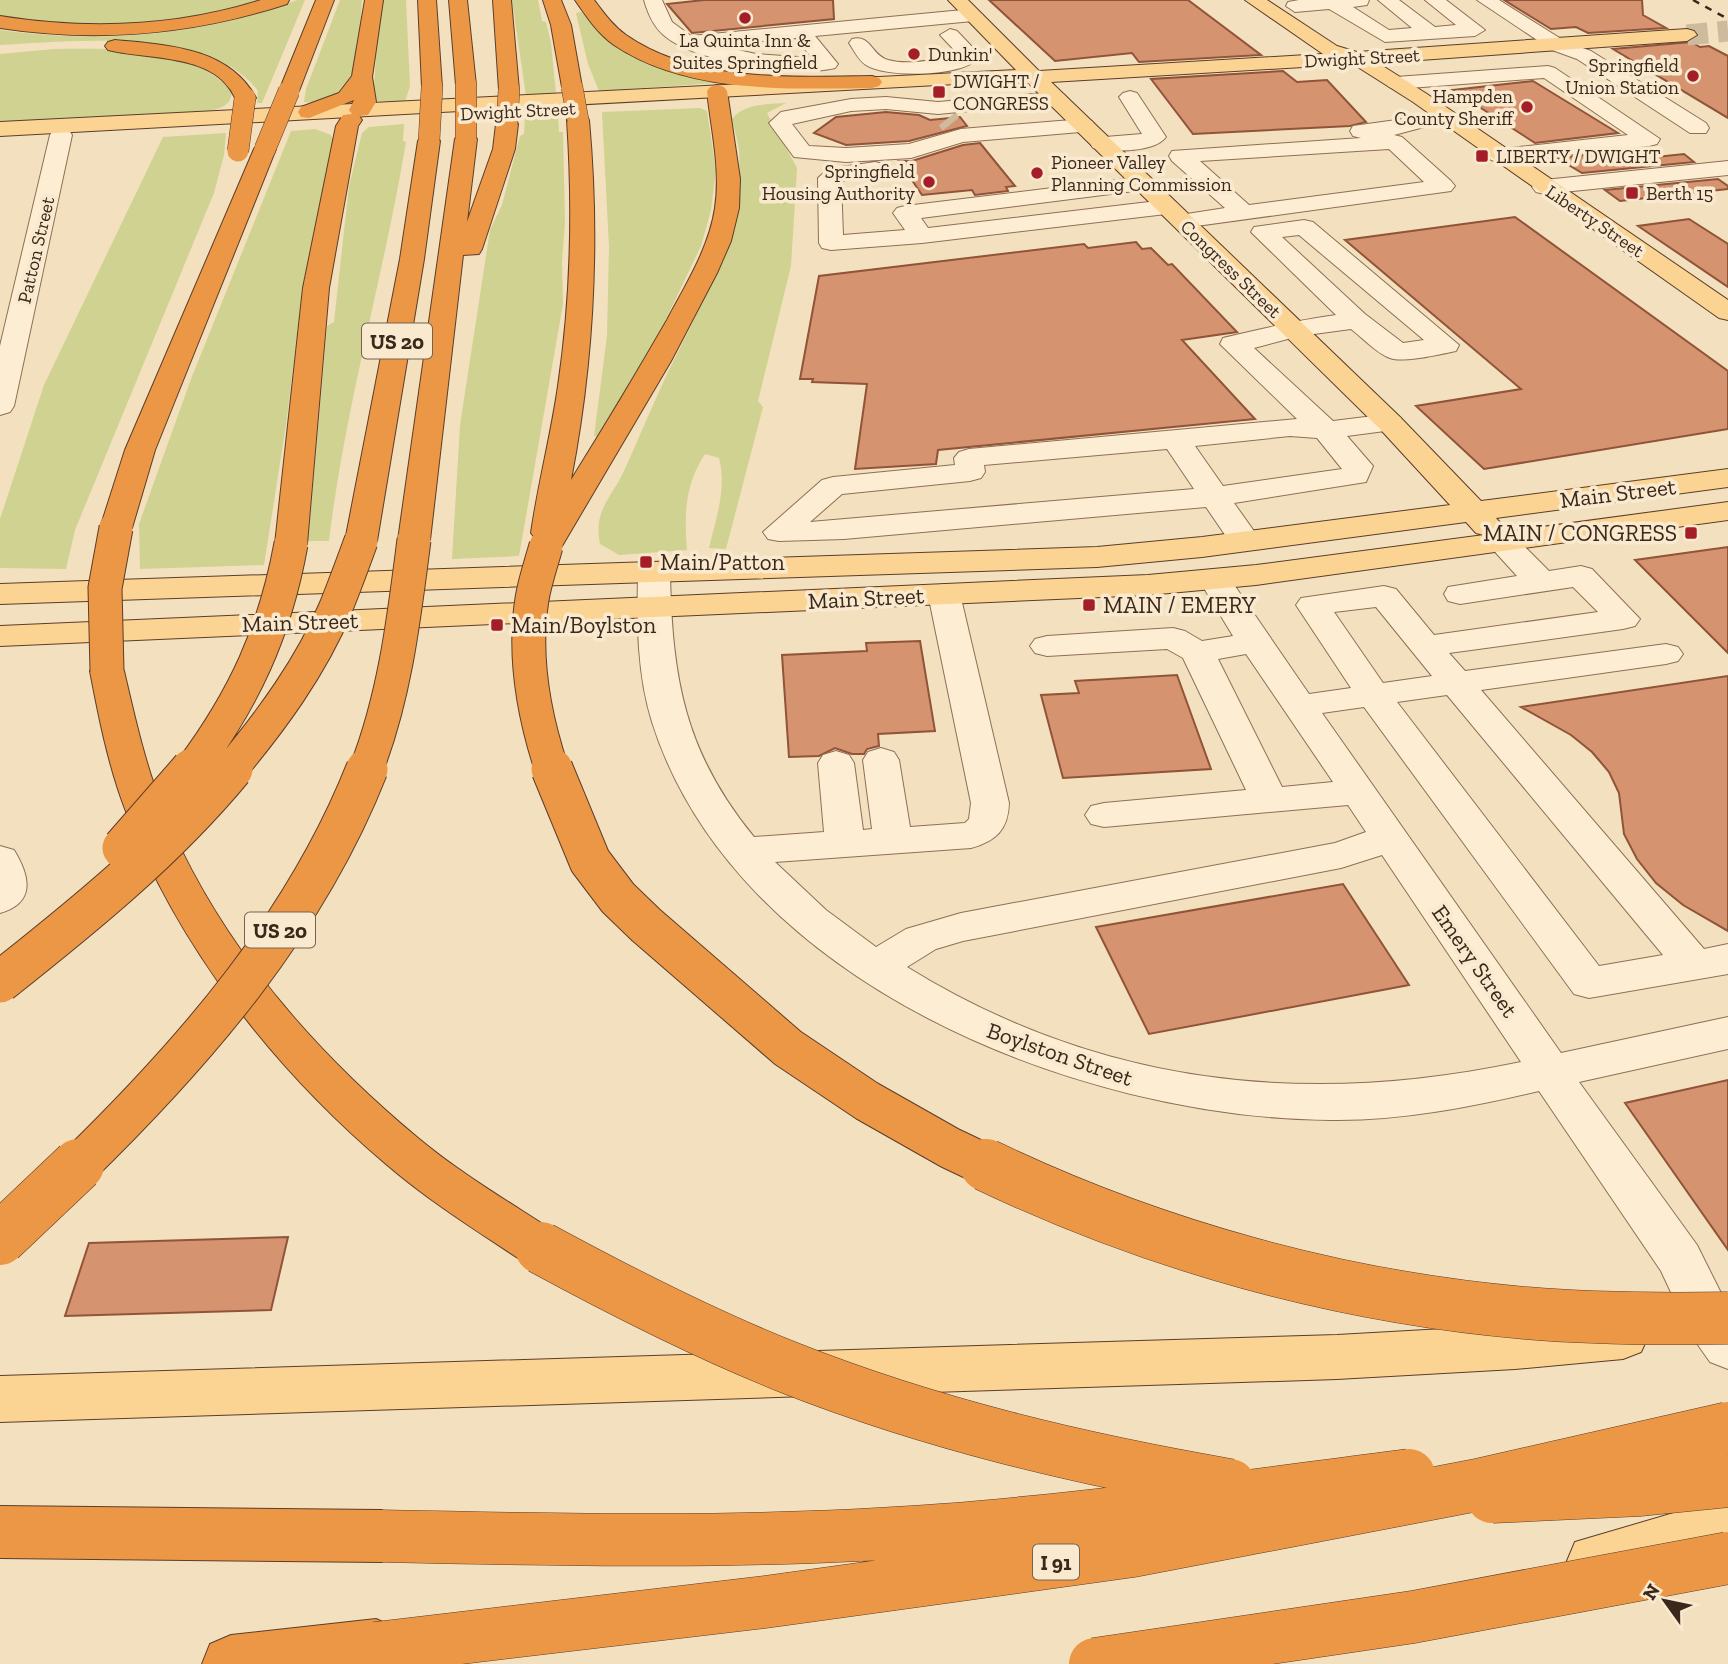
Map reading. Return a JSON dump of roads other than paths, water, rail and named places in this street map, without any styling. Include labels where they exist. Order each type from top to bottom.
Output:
[{"type":"highway","points":[[0,22],[52,29],[128,30],[224,16],[280,0]]},
{"type":"highway","points":[[325,0],[140,450],[116,528],[104,613],[107,671],[128,769],[158,843],[202,922],[260,1005],[311,1066],[368,1121],[443,1182],[541,1248],[600,1282],[713,1337],[845,1391],[1003,1439],[1150,1473],[1232,1485],[1388,1498],[1556,1496],[1728,1481]]},
{"type":"highway","points":[[0,963],[74,897],[132,839],[214,739],[241,697],[271,633],[286,580],[291,544],[320,261],[347,126],[365,102],[362,77],[374,0]]},
{"type":"highway","name":"US 20","points":[[0,982],[135,870],[192,814],[230,770],[283,701],[321,639],[348,579],[361,541],[412,258],[429,141],[432,87],[427,0]]},
{"type":"highway","name":"US 20","points":[[0,1239],[80,1165],[178,1062],[259,960],[323,863],[361,785],[388,708],[448,291],[466,139],[467,85],[458,0]]},
{"type":"highway","points":[[448,291],[478,230],[503,149],[509,90],[502,0]]},
{"type":"highway","points":[[552,0],[561,25],[578,120],[583,197],[581,299],[567,425],[552,491],[546,545],[531,607],[530,672],[542,746],[595,869],[657,937],[786,1047],[839,1084],[960,1154],[1100,1215],[1257,1265],[1412,1298],[1497,1310],[1723,1325]]},
{"type":"highway","points":[[584,0],[618,39],[638,52],[665,62],[711,73],[765,80],[872,82]]},
{"type":"highway","points":[[27,46],[96,45],[176,55],[229,74],[239,83],[246,98],[238,151],[223,208],[208,287]]},
{"type":"highway","points":[[309,113],[346,97],[362,77]]},
{"type":"highway","points":[[546,545],[660,358],[696,293],[719,241],[727,210],[728,183],[718,95]]},
{"type":"highway","name":"I 91","points":[[231,1664],[752,1604],[1133,1551],[1477,1485],[1637,1446],[1728,1428]]},
{"type":"highway","points":[[0,1532],[589,1539],[873,1534],[1074,1516],[1637,1446]]},
{"type":"highway","points":[[1095,1664],[1306,1634],[1728,1558]]},
{"type":"main road","name":"Congress Street","points":[[957,0],[1142,184],[1390,423],[1502,542]]},
{"type":"main road","name":"Liberty Street","points":[[1254,0],[1330,50],[1357,59],[1396,83],[1728,312]]},
{"type":"main road","name":"Liberty Street","points":[[1290,3],[1359,47],[1357,59]]},
{"type":"main road","name":"Dwight Street","points":[[718,95],[872,82],[993,76],[1036,77],[1357,59],[1687,35]]},
{"type":"main road","name":"Dwight Street","points":[[0,138],[718,95],[1000,85],[1036,77]]},
{"type":"main road","name":"Dwight Street","points":[[0,129],[309,113],[355,115]]},
{"type":"main road","name":"Main Street","points":[[0,636],[654,590],[781,569],[1097,557],[1245,541],[1728,478]]},
{"type":"main road","name":"Main Street","points":[[0,594],[654,590],[944,594],[1215,580],[1728,511]]},
{"type":"main road","points":[[0,1399],[1337,1357],[1618,1338],[1723,1325]]},
{"type":"main road","points":[[1240,1664],[1728,1523]]},
{"type":"street","points":[[653,0],[657,16],[675,37],[706,50],[782,64],[828,64],[801,31]]},
{"type":"street","points":[[899,0],[917,20]]},
{"type":"street","points":[[1290,3],[1376,0]]},
{"type":"street","points":[[1387,0],[1432,34]]},
{"type":"street","points":[[1334,3],[1381,35],[1475,30],[1434,0]]},
{"type":"street","points":[[1486,0],[1559,46],[1584,55],[1698,128],[1719,136]]},
{"type":"street","points":[[688,42],[973,15]]},
{"type":"street","points":[[744,37],[781,47],[814,48],[989,31]]},
{"type":"street","points":[[859,43],[870,60],[884,66],[911,67],[962,62],[968,58],[968,53],[950,35]]},
{"type":"street","points":[[1396,83],[1548,72],[1649,139],[1499,155]]},
{"type":"street","points":[[1130,97],[1155,137],[1153,140]]},
{"type":"street","points":[[1056,98],[949,122],[911,151],[874,155],[807,153],[799,149],[780,123],[789,117],[851,105],[886,103],[949,122],[1096,138],[1189,144],[1393,129],[1447,118]]},
{"type":"street","name":"Patton Street","points":[[1,400],[61,135]]},
{"type":"street","points":[[1025,153],[1096,138]]},
{"type":"street","points":[[957,160],[831,175],[831,243],[1174,214],[1244,213],[1443,186],[1394,142],[1180,156],[1244,213]]},
{"type":"street","points":[[1544,187],[1728,168]]},
{"type":"street","points":[[876,169],[922,236]]},
{"type":"street","points":[[880,215],[1142,184]]},
{"type":"street","points":[[829,220],[855,218]]},
{"type":"street","points":[[779,531],[844,530],[1213,497],[1354,476],[1358,466],[1326,430],[1233,344],[1272,337],[1294,329],[1356,320],[1398,352],[1446,345],[1304,227],[1263,232],[1356,320]]},
{"type":"street","points":[[779,531],[832,486],[970,472],[970,458],[1290,426],[1326,430],[1390,423]]},
{"type":"street","points":[[1175,439],[1245,541]]},
{"type":"street","points":[[779,531],[781,569]]},
{"type":"street","points":[[1502,542],[1541,582]]},
{"type":"street","points":[[1426,646],[1623,619],[1581,576],[1460,594]]},
{"type":"street","name":"Emery Street","points":[[1215,580],[1723,1325]]},
{"type":"street","name":"Boylston Street","points":[[654,590],[656,663],[669,721],[697,783],[743,851],[795,905],[874,968],[926,1000],[1022,1046],[1121,1077],[1216,1095],[1271,1101],[1333,1103],[1397,1100],[1505,1083],[1728,1032]]},
{"type":"street","points":[[743,851],[971,835],[982,832],[989,822],[990,803],[944,594]]},
{"type":"street","points":[[1384,596],[1456,683],[1711,962],[1589,983],[1373,695],[1313,605],[1384,596]]},
{"type":"street","points":[[1047,646],[1173,638],[1197,652],[1269,798]]},
{"type":"street","points":[[1197,652],[1255,642]]},
{"type":"street","points":[[1299,706],[1666,654]]},
{"type":"street","points":[[881,760],[893,840]]},
{"type":"street","points":[[836,763],[845,844]]},
{"type":"street","points":[[1104,814],[1359,792]]},
{"type":"street","points":[[874,968],[921,939],[961,927],[1341,855],[1390,838]]},
{"type":"street","points":[[0,859],[8,881],[5,895],[0,899]]},
{"type":"tunnel","points":[[1687,35],[1728,31]]},
{"type":"tunnel","points":[[947,119],[951,124]]},
{"type":"railway","points":[[1693,0],[1728,19]]},
{"type":"place","name":"La Quinta Inn & Suites Springfield","points":[[745,18]]},
{"type":"place","name":"Dunkin'","points":[[914,54]]},
{"type":"place","name":"Springfield Union Station","points":[[1693,76]]},
{"type":"place","name":"DWIGHT / CONGRESS","points":[[939,92]]},
{"type":"place","name":"Hampden County Sheriff","points":[[1527,107]]},
{"type":"place","name":"LIBERTY / DWIGHT","points":[[1482,156]]},
{"type":"place","name":"Pioneer Valley Planning Commission","points":[[1037,173]]},
{"type":"place","name":"Springfield Housing Authority","points":[[929,182]]},
{"type":"place","name":"Berth 15","points":[[1632,193]]},
{"type":"place","name":"MAIN / CONGRESS","points":[[1691,533]]},
{"type":"place","name":"Main/Patton","points":[[646,562]]},
{"type":"place","name":"MAIN / EMERY","points":[[1089,605]]},
{"type":"place","name":"Main/Boylston","points":[[497,625]]}]
